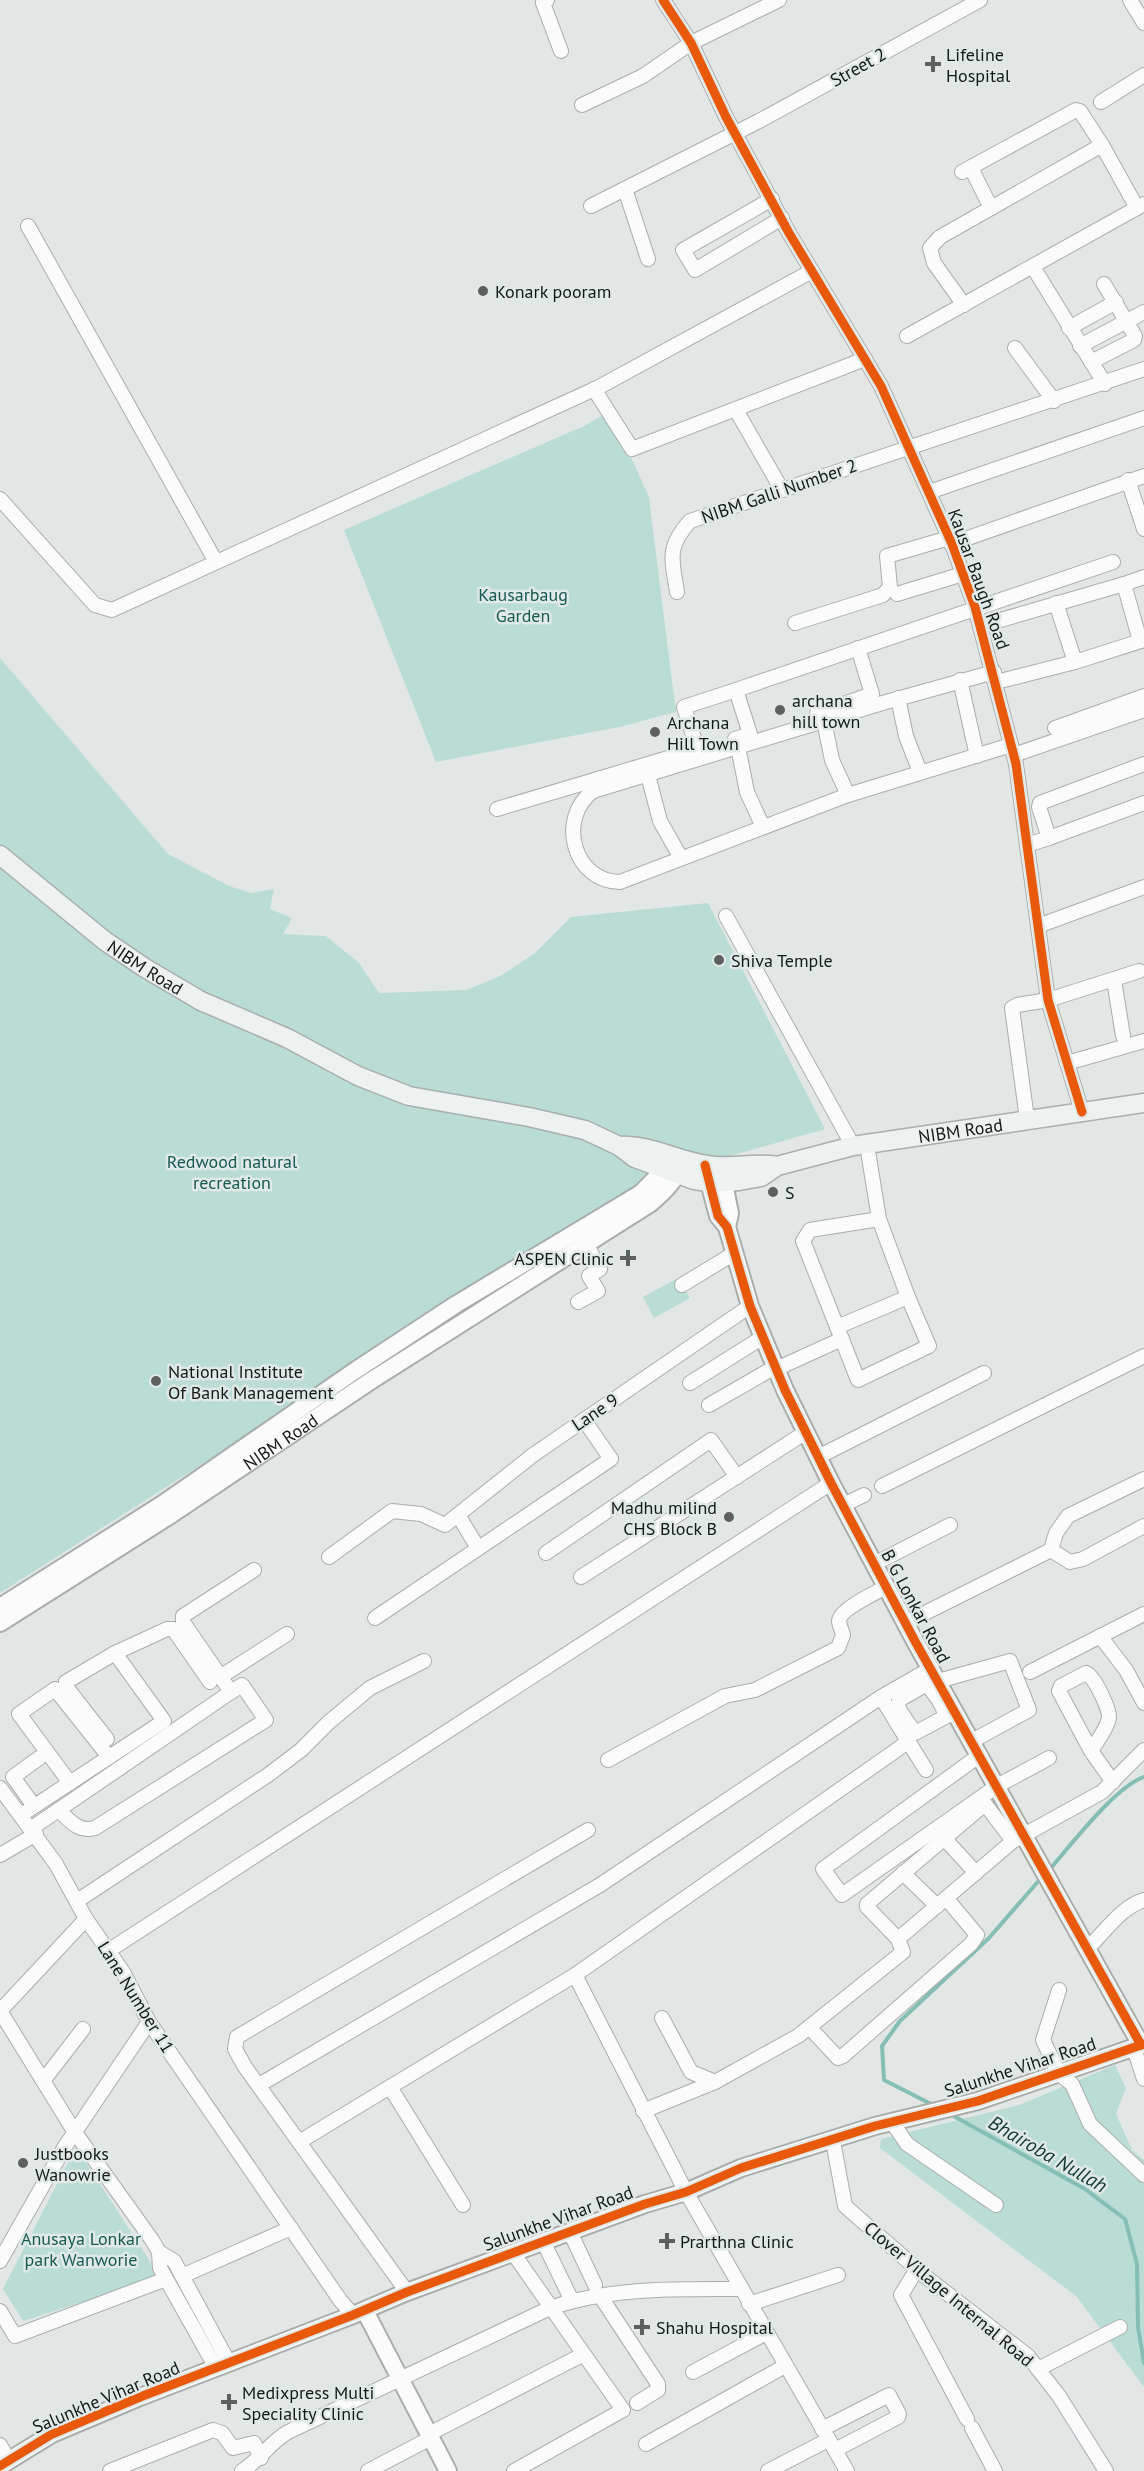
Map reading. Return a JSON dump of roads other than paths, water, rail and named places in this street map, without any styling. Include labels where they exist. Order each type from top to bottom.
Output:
[{"type":"main road","name":"NIBM Road","points":[[0,855],[105,941],[145,968],[201,1001],[287,1038],[358,1076],[409,1096],[529,1117],[585,1130],[618,1146],[639,1144],[674,1164],[715,1174],[758,1163],[777,1166],[860,1146],[1144,1103]]},
{"type":"street","points":[[547,0],[543,3],[561,51]]},
{"type":"street","name":"Kausar Baugh Road","points":[[663,0],[691,43],[735,134],[782,218],[881,386],[963,574],[975,606],[1013,750],[1048,1000],[1082,1112]]},
{"type":"street","points":[[582,105],[643,76],[691,43],[779,0]]},
{"type":"street","name":"Street 2","points":[[591,206],[735,134],[980,0]]},
{"type":"street","points":[[1130,0],[1144,23]]},
{"type":"street","points":[[1101,102],[1144,75]]},
{"type":"street","points":[[907,336],[1141,206],[1080,111],[1076,110],[967,170],[991,208]]},
{"type":"street","points":[[964,305],[934,263],[930,248],[940,237],[1102,145]]},
{"type":"street","points":[[625,189],[648,259]]},
{"type":"street","points":[[772,199],[683,250],[695,270],[782,218]]},
{"type":"street","points":[[28,226],[216,562]]},
{"type":"street","points":[[1033,267],[1105,384]]},
{"type":"street","points":[[0,499],[95,605],[112,610],[594,389],[812,271]]},
{"type":"street","points":[[1091,362],[1134,340],[1128,321],[1104,284]]},
{"type":"street","points":[[1069,328],[1116,302]]},
{"type":"street","points":[[1080,346],[1144,312]]},
{"type":"street","points":[[1015,348],[1054,401]]},
{"type":"street","points":[[594,389],[632,449],[865,359]]},
{"type":"street","name":"NIBM Galli Number 2","points":[[677,592],[672,561],[675,538],[690,521],[1105,384],[1144,369]]},
{"type":"street","points":[[736,410],[782,490]]},
{"type":"street","points":[[928,492],[1144,418]]},
{"type":"street","points":[[795,623],[883,595],[891,587],[885,559],[887,556],[950,541],[1144,476]]},
{"type":"street","points":[[1128,480],[1144,529]]},
{"type":"street","points":[[698,750],[684,707],[975,606],[1113,561]]},
{"type":"street","points":[[897,594],[963,574]]},
{"type":"street","points":[[980,626],[1144,578]]},
{"type":"street","points":[[1124,584],[1142,640],[1075,662],[995,677],[960,680],[593,791],[581,800],[573,823],[574,845],[586,867],[610,882],[620,882],[848,795],[977,756],[1013,750],[1099,719],[1144,696]]},
{"type":"street","points":[[1056,603],[1075,662]]},
{"type":"street","points":[[497,809],[698,750],[872,694],[858,648]]},
{"type":"street","points":[[960,680],[977,756]]},
{"type":"street","points":[[736,690],[750,734]]},
{"type":"street","points":[[898,698],[906,736],[920,772]]},
{"type":"street","points":[[1055,728],[1144,710]]},
{"type":"street","points":[[824,721],[832,760],[848,795]]},
{"type":"street","points":[[738,747],[747,792],[763,827]]},
{"type":"street","points":[[1049,838],[1039,807],[1040,803],[1144,764]]},
{"type":"street","points":[[648,775],[660,821],[681,858]]},
{"type":"street","points":[[1027,845],[1144,803]]},
{"type":"street","points":[[1038,926],[1144,887]]},
{"type":"street","points":[[726,916],[860,1146],[879,1219],[929,1346],[858,1380],[803,1241],[810,1230],[879,1219]]},
{"type":"street","points":[[1027,1119],[1011,1013],[1017,1005],[1048,1000],[1139,971]]},
{"type":"street","points":[[1113,980],[1124,1036]]},
{"type":"street","points":[[1067,1064],[1144,1041]]},
{"type":"street","name":"NIBM Road","points":[[0,1623],[168,1516],[372,1380],[586,1244],[646,1198],[674,1164]]},
{"type":"street","name":"B G Lonkar Road","points":[[715,1174],[730,1213],[727,1227],[750,1306],[818,1457],[937,1685],[997,1786],[1019,1837],[1042,1865],[1140,2046]]},
{"type":"street","name":"NIBM Road","points":[[0,1607],[161,1505],[356,1370],[455,1305],[646,1198]]},
{"type":"street","points":[[578,1302],[598,1291],[589,1276],[600,1269],[586,1244]]},
{"type":"street","points":[[682,1285],[733,1254]]},
{"type":"street","points":[[709,1405],[908,1297]]},
{"type":"street","name":"Lane 9","points":[[329,1557],[392,1511],[421,1514],[445,1525],[533,1455],[750,1306]]},
{"type":"street","points":[[690,1383],[763,1337]]},
{"type":"street","points":[[882,1486],[1144,1356]]},
{"type":"street","points":[[818,1457],[984,1373]]},
{"type":"street","points":[[375,1618],[611,1459],[584,1420]]},
{"type":"street","points":[[581,1578],[806,1432]]},
{"type":"street","points":[[546,1552],[711,1440],[737,1477]]},
{"type":"street","points":[[905,1623],[1050,1550],[1056,1533],[1068,1516],[1144,1479]]},
{"type":"street","points":[[108,1951],[831,1483]]},
{"type":"street","points":[[843,1505],[864,1495]]},
{"type":"street","points":[[458,1515],[478,1548]]},
{"type":"street","points":[[874,1564],[950,1525]]},
{"type":"street","points":[[1050,1550],[1070,1562],[1083,1559],[1144,1526]]},
{"type":"street","points":[[215,1679],[183,1622],[183,1616],[254,1570]]},
{"type":"street","points":[[608,1760],[725,1696],[755,1690],[838,1648],[843,1635],[839,1623],[840,1616],[886,1587]]},
{"type":"street","points":[[1030,1672],[1144,1614]]},
{"type":"street","points":[[113,1755],[67,1688],[66,1682],[115,1653],[167,1629],[173,1629],[215,1679],[231,1692]]},
{"type":"street","points":[[215,1679],[287,1634]]},
{"type":"street","points":[[1100,1636],[1126,1670],[1144,1703]]},
{"type":"street","points":[[21,1815],[164,1721],[115,1653]]},
{"type":"street","points":[[76,1901],[268,1775],[301,1750],[329,1722],[370,1688],[424,1660]]},
{"type":"street","points":[[259,2085],[600,1885],[881,1698],[937,1685],[1010,1661],[1029,1710],[976,1748],[823,1869],[842,1894],[997,1786],[1049,1758]]},
{"type":"street","points":[[1091,1751],[1107,1724],[1109,1714],[1093,1678],[1086,1673],[1061,1686],[1059,1691],[1091,1751],[1113,1782]]},
{"type":"street","points":[[926,1770],[908,1741],[899,1718],[899,1700],[926,1684],[937,1685]]},
{"type":"street","points":[[0,1855],[34,1831],[58,1810],[242,1685],[266,1720],[95,1828],[86,1831],[78,1828],[58,1810]]},
{"type":"street","points":[[881,1698],[915,1733],[919,1733],[947,1716],[937,1685]]},
{"type":"street","points":[[70,1783],[19,1714],[55,1689],[113,1755]]},
{"type":"street","points":[[299,2142],[575,1975],[908,1741]]},
{"type":"street","points":[[898,1939],[1019,1837],[1102,1792],[1144,1750]]},
{"type":"street","points":[[34,1806],[13,1777],[39,1758]]},
{"type":"street","name":"Lane Number 11","points":[[0,1788],[34,1831],[149,2022],[340,2300],[359,2313]]},
{"type":"street","points":[[643,2111],[748,2066],[809,2027],[903,1952],[898,1939],[867,1905],[987,1804],[1019,1837]]},
{"type":"street","points":[[407,2292],[235,2049],[237,2037],[588,1830]]},
{"type":"street","points":[[944,1838],[976,1872]]},
{"type":"street","points":[[809,2027],[838,2058],[843,2056],[971,1944],[977,1935],[941,1902],[903,1873]]},
{"type":"street","points":[[1088,1948],[1118,1917],[1136,1903],[1144,1900]]},
{"type":"street","points":[[86,1919],[0,2011],[74,2131],[159,2252],[174,2261],[222,2366]]},
{"type":"street","points":[[575,1975],[686,2192],[847,2471]]},
{"type":"street","points":[[1059,1990],[1043,2040],[1059,2074],[1072,2084],[1090,2124],[1144,2175]]},
{"type":"street","points":[[662,2018],[691,2072],[715,2082]]},
{"type":"street","points":[[0,2261],[38,2188],[149,2022]]},
{"type":"street","points":[[44,2081],[83,2029]]},
{"type":"street","points":[[1140,2046],[1144,2079]]},
{"type":"street","name":"Salunkhe Vihar Road","points":[[3,2457],[70,2426],[407,2292],[543,2241],[686,2192],[741,2168],[892,2122],[978,2101],[1140,2046]]},
{"type":"street","points":[[390,2087],[463,2205]]},
{"type":"street","points":[[892,2122],[907,2144],[996,2205]]},
{"type":"street","name":"Clover Village Internal Road","points":[[833,2141],[845,2206],[917,2269],[1028,2356],[1065,2405],[1106,2471]]},
{"type":"street","points":[[182,2276],[291,2228]]},
{"type":"street","points":[[570,2232],[598,2291],[658,2384],[658,2390],[637,2403]]},
{"type":"street","points":[[543,2241],[572,2301]]},
{"type":"street","points":[[159,2252],[160,2268],[166,2280],[222,2366]]},
{"type":"street","points":[[513,2253],[582,2355],[623,2410],[514,2471]]},
{"type":"street","points":[[917,2269],[901,2295],[995,2471]]},
{"type":"street","points":[[749,2304],[838,2275]]},
{"type":"street","points":[[0,2311],[15,2336],[166,2280]]},
{"type":"street","points":[[242,2471],[261,2458],[280,2436],[550,2308],[598,2291],[740,2289]]},
{"type":"street","points":[[359,2313],[401,2379],[448,2471]]},
{"type":"street","points":[[1038,2369],[1120,2327]]},
{"type":"street","points":[[693,2372],[766,2333]]},
{"type":"street","points":[[368,2471],[582,2355]]},
{"type":"street","points":[[646,2444],[785,2366]]},
{"type":"street","points":[[768,2471],[828,2440],[898,2417],[899,2414],[888,2394],[828,2440]]},
{"type":"street","points":[[110,2471],[213,2430],[222,2433],[233,2448],[254,2443],[261,2458]]},
{"type":"waterway","points":[[1049,1870],[1107,1804],[1132,1783],[1144,1777]]},
{"type":"waterway","points":[[933,2105],[884,2080],[882,2046],[900,2021],[989,1938],[1042,1877]]},
{"type":"waterway","name":"Bhairoba Nullah","points":[[950,2114],[1085,2189],[1125,2219],[1137,2264],[1138,2327],[1144,2363]]},
{"type":"place","name":"Lifeline Hospital","points":[[933,64]]},
{"type":"place","name":"Konark pooram","points":[[483,291]]},
{"type":"place","name":"archana hill town","points":[[780,710]]},
{"type":"place","name":"Archana Hill Town","points":[[655,732]]},
{"type":"place","name":"Shiva Temple","points":[[719,960]]},
{"type":"place","name":"S","points":[[773,1192]]},
{"type":"place","name":"ASPEN Clinic","points":[[628,1258]]},
{"type":"place","name":"National Institute Of Bank Management","points":[[156,1381]]},
{"type":"place","name":"Madhu milind CHS Block B","points":[[729,1517]]},
{"type":"place","name":"Justbooks Wanowrie","points":[[23,2163]]},
{"type":"place","name":"Prarthna Clinic","points":[[667,2241]]},
{"type":"place","name":"Shahu Hospital","points":[[642,2327]]},
{"type":"place","name":"Medixpress Multi Speciality Clinic","points":[[229,2402]]},
{"type":"park label","name":"Kausarbaug Garden","points":[[523,604]]},
{"type":"park label","name":"Redwood natural recreation","points":[[232,1171]]},
{"type":"park label","name":"Anusaya Lonkar park Wanworie","points":[[81,2248]]}]
